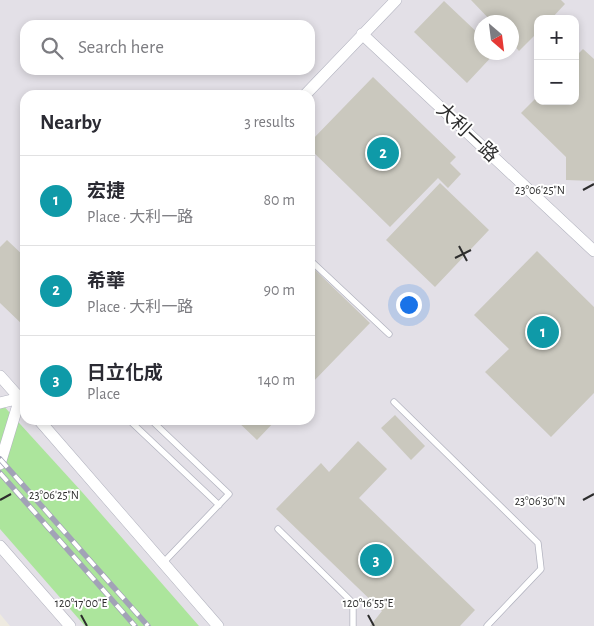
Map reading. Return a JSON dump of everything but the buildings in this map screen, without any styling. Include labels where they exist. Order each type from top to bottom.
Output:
[{"type":"street","points":[[310,90],[396,0]]},
{"type":"street","name":"大利一路","points":[[362,34],[594,251]]},
{"type":"street","points":[[0,376],[20,395]]},
{"type":"street","points":[[0,403],[20,399]]},
{"type":"street","points":[[0,464],[20,407]]},
{"type":"street","points":[[43,425],[218,626]]},
{"type":"street","points":[[0,546],[70,626]]},
{"type":"lane","points":[[315,265],[389,334]]},
{"type":"lane","points":[[394,402],[538,543],[541,569],[487,626]]},
{"type":"lane","points":[[134,425],[219,504]]},
{"type":"lane","points":[[156,425],[229,494],[163,563]]},
{"type":"lane","points":[[278,529],[353,603],[353,626]]},
{"type":"shaded area","points":[[0,0],[594,0],[594,626],[10,626],[0,614]]},
{"type":"green space","points":[[0,402],[82,492],[199,626],[85,626],[0,529]]},
{"type":"railway","points":[[0,459],[148,626]]},
{"type":"railway","points":[[0,473],[135,626]]},
{"type":"place","name":"希華","points":[[383,153]]},
{"type":"place","name":"宏捷","points":[[543,332]]},
{"type":"place","name":"日立化成","points":[[376,560]]}]
